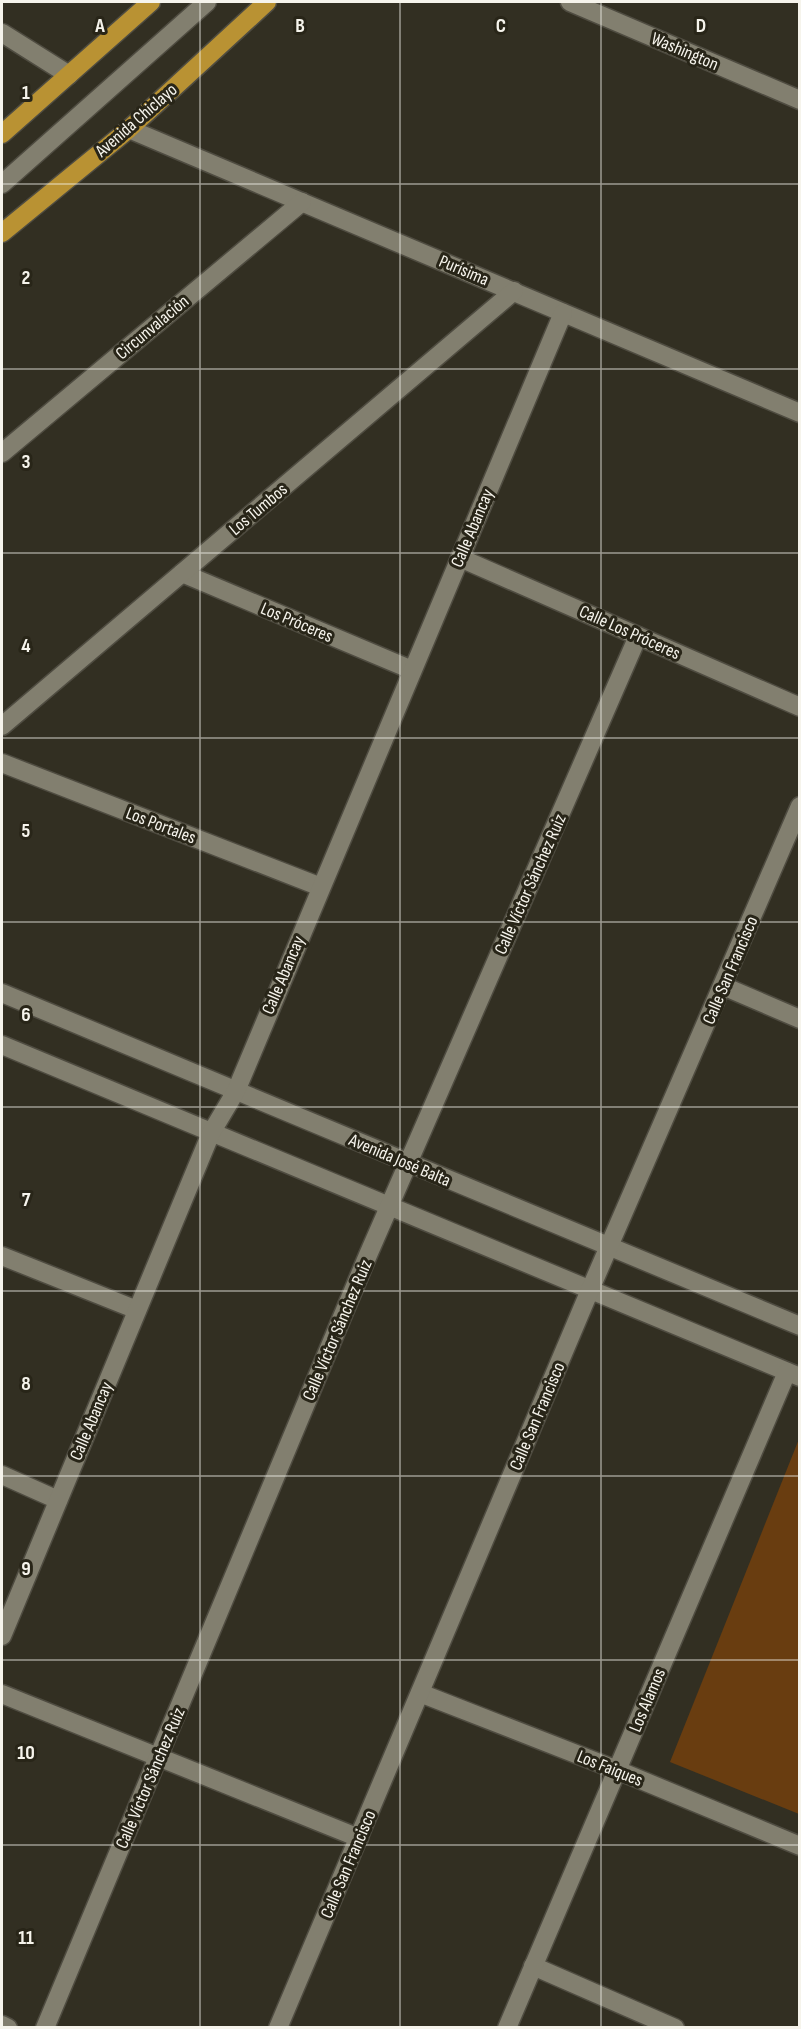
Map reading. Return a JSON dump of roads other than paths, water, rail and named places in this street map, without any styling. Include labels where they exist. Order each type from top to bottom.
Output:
[{"type":"main road","points":[[2,134],[151,2]]},
{"type":"main road","name":"Avenida Chiclayo","points":[[2,233],[129,129],[267,2]]},
{"type":"street","points":[[2,184],[207,2]]},
{"type":"street","name":"Washington","points":[[570,2],[800,100]]},
{"type":"street","points":[[2,33],[69,75]]},
{"type":"street","name":"Purísima","points":[[129,129],[800,413]]},
{"type":"street","name":"Circunvalación","points":[[2,453],[302,202]]},
{"type":"street","name":"Los Tumbos","points":[[2,726],[514,291]]},
{"type":"street","name":"Calle Abancay","points":[[2,1636],[211,1133],[236,1091],[563,313]]},
{"type":"street","name":"Calle Los Próceres","points":[[460,558],[800,707]]},
{"type":"street","name":"Los Próceres","points":[[182,573],[412,670]]},
{"type":"street","name":"Calle Víctor Sánchez Ruiz","points":[[45,2028],[388,1207],[638,636]]},
{"type":"street","name":"Los Portales","points":[[2,763],[321,887]]},
{"type":"street","name":"Calle San Francisco","points":[[278,2028],[590,1290],[611,1247],[800,806]]},
{"type":"street","points":[[723,986],[800,1019]]},
{"type":"street","name":"Avenida José Balta","points":[[2,993],[800,1326]]},
{"type":"street","points":[[2,1045],[793,1374]]},
{"type":"street","points":[[2,1256],[137,1310]]},
{"type":"street","name":"Los Alamos","points":[[507,2028],[617,1770],[793,1374]]},
{"type":"street","points":[[2,1475],[58,1500]]},
{"type":"street","name":"Los Faiques","points":[[420,1693],[617,1770],[800,1846]]},
{"type":"street","points":[[2,1694],[359,1838]]},
{"type":"street","points":[[533,1966],[675,2028]]},
{"type":"street","points":[[2,2025],[8,2028]]}]
